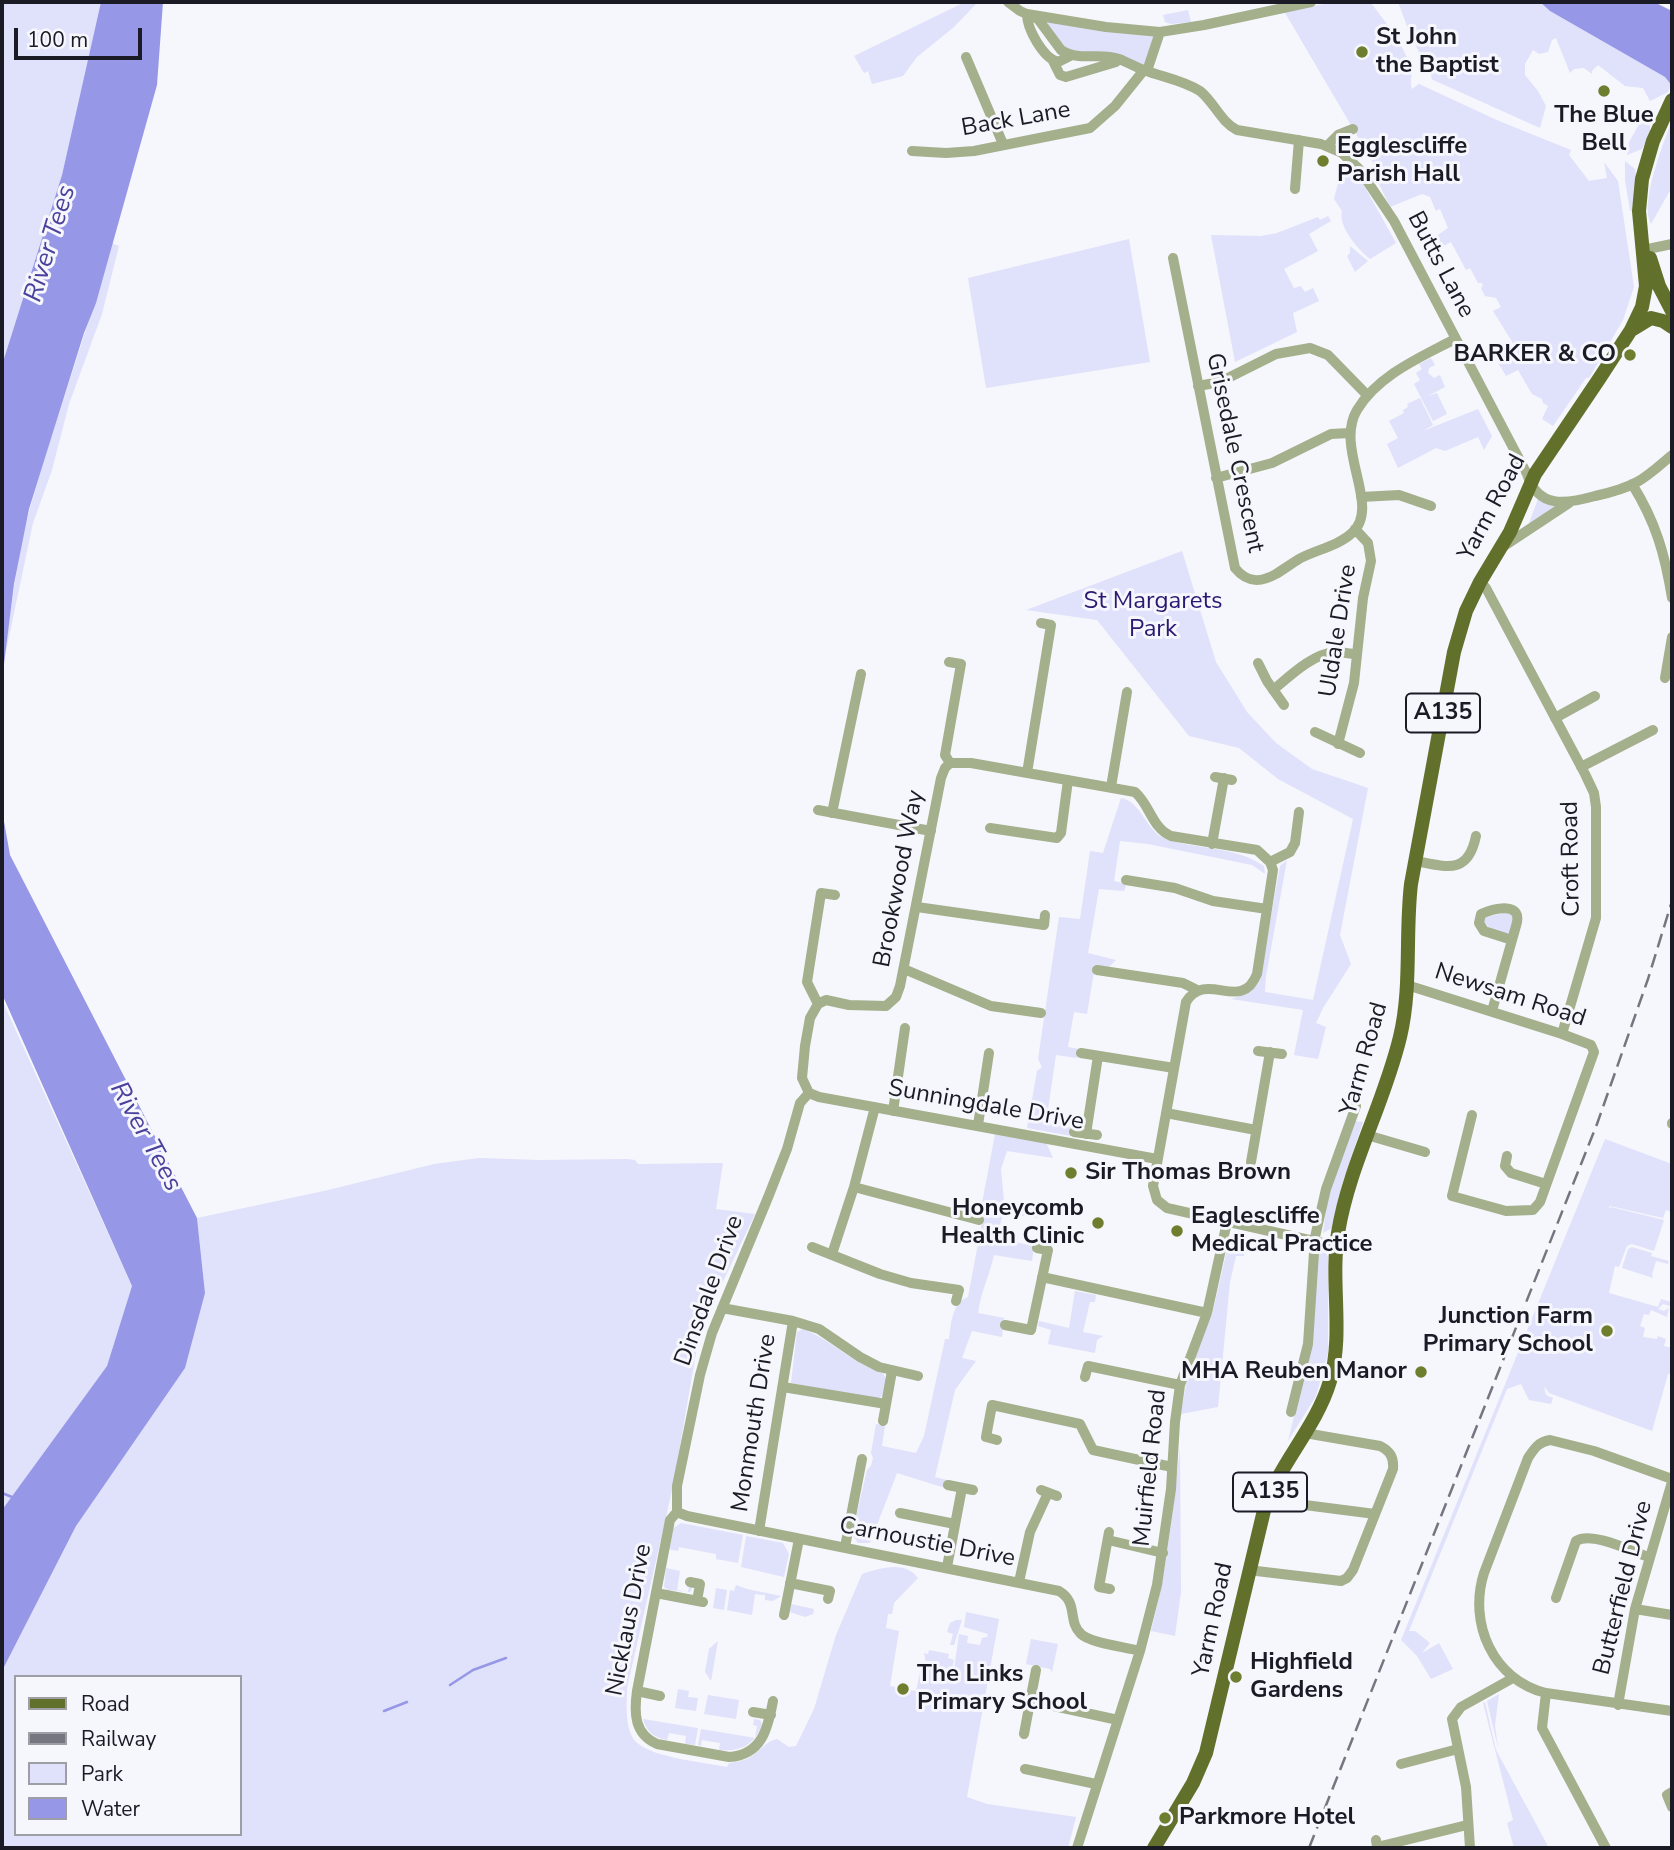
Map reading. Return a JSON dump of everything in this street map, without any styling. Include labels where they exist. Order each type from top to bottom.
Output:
[{"type":"main road","points":[[1672,100],[1653,141],[1642,178],[1639,211],[1645,294],[1672,325]]},
{"type":"main road","points":[[1643,250],[1649,253],[1659,286],[1672,311]]},
{"type":"main road","name":"Yarm Road","points":[[1154,1848],[1193,1783],[1206,1753],[1259,1523],[1270,1490],[1325,1395],[1333,1368],[1336,1246],[1345,1199],[1399,1043],[1404,1018],[1408,985],[1409,908],[1456,641],[1466,611],[1480,582],[1502,548],[1530,484],[1631,330],[1645,294]]},
{"type":"main road","points":[[1631,330],[1651,318],[1672,325]]},
{"type":"street","points":[[1008,2],[1038,19],[1061,50],[1072,55]]},
{"type":"street","points":[[1027,14],[1106,27],[1160,32],[1311,2]]},
{"type":"street","points":[[1027,14],[1028,24],[1048,58],[1063,76],[1122,61]]},
{"type":"street","points":[[1145,71],[1160,32]]},
{"type":"street","name":"Butts Lane","points":[[1052,61],[1062,61],[1072,55],[1110,57],[1179,81],[1200,92],[1227,123],[1237,130],[1327,146],[1342,153],[1359,169],[1394,221],[1530,484]]},
{"type":"street","points":[[966,57],[1003,145]]},
{"type":"street","name":"Back Lane","points":[[912,151],[974,151],[1090,128],[1115,106],[1145,71]]},
{"type":"street","points":[[1327,146],[1338,135],[1353,129]]},
{"type":"street","points":[[1295,189],[1299,140]]},
{"type":"street","points":[[1643,250],[1672,244]]},
{"type":"street","name":"Grisedale Crescent","points":[[1173,258],[1235,568],[1243,577],[1253,581],[1265,580],[1348,536],[1355,529]]},
{"type":"street","points":[[1355,529],[1360,517],[1362,497],[1349,433],[1356,411],[1367,395],[1390,375],[1455,339]]},
{"type":"street","points":[[1198,386],[1220,382],[1276,354],[1310,348],[1328,355],[1367,395]]},
{"type":"street","points":[[1216,478],[1272,463],[1331,434],[1349,433]]},
{"type":"street","points":[[1502,548],[1569,503],[1632,484],[1672,455]]},
{"type":"street","points":[[1530,484],[1542,496],[1569,503]]},
{"type":"street","points":[[1632,484],[1656,528],[1672,598]]},
{"type":"street","points":[[1362,497],[1399,495],[1431,506]]},
{"type":"street","name":"Uldale Drive","points":[[1338,744],[1352,697],[1363,598],[1371,556],[1367,541],[1355,529]]},
{"type":"street","name":"Croft Road","points":[[1480,582],[1486,588],[1581,767],[1592,790],[1596,807],[1596,918],[1562,1034]]},
{"type":"street","points":[[1027,773],[1051,625],[1041,623]]},
{"type":"street","points":[[1665,678],[1672,637]]},
{"type":"street","points":[[1273,690],[1300,668],[1325,655],[1334,652],[1357,654]]},
{"type":"street","points":[[949,662],[961,664],[945,754],[950,763],[971,763],[1135,792],[1142,798],[1163,832],[1212,844],[1257,850],[1270,862],[1273,870],[1254,983],[1245,990],[1233,993],[1207,988],[1194,992],[1186,1002],[1153,1188],[1160,1204],[1167,1208],[1336,1246]]},
{"type":"street","points":[[1258,663],[1284,705]]},
{"type":"street","points":[[832,813],[863,681]]},
{"type":"street","points":[[1111,787],[1129,706],[1127,692]]},
{"type":"street","points":[[1555,718],[1595,696]]},
{"type":"street","points":[[1581,767],[1653,730]]},
{"type":"street","points":[[1315,732],[1360,753]]},
{"type":"street","name":"Brookwood Way","points":[[818,1003],[826,1000],[849,1005],[886,1006],[896,997],[917,907],[941,778],[950,763]]},
{"type":"street","points":[[1212,844],[1223,778]]},
{"type":"street","points":[[990,828],[1007,826],[1054,839],[1062,837],[1068,780]]},
{"type":"street","points":[[818,810],[931,831]]},
{"type":"street","points":[[1270,862],[1290,852],[1295,843],[1300,812]]},
{"type":"street","points":[[1416,861],[1443,867],[1460,865],[1472,852],[1476,836]]},
{"type":"street","points":[[1126,880],[1175,888],[1213,901],[1267,909]]},
{"type":"street","points":[[809,1093],[802,1079],[805,1046],[810,1018],[818,1003],[807,982],[821,892],[835,895]]},
{"type":"street","points":[[917,907],[1044,925],[1045,915]]},
{"type":"street","points":[[1492,1011],[1512,940]]},
{"type":"street","points":[[904,969],[991,1006],[1041,1013]]},
{"type":"street","points":[[1097,970],[1183,983],[1194,992]]},
{"type":"street","name":"Newsam Road","points":[[1408,985],[1591,1045],[1594,1052],[1546,1184]]},
{"type":"street","points":[[893,1111],[905,1028]]},
{"type":"street","points":[[1251,1162],[1264,1051],[1282,1054]]},
{"type":"street","points":[[978,1125],[989,1053]]},
{"type":"street","points":[[1081,1053],[1174,1068]]},
{"type":"street","points":[[1086,1134],[1098,1056]]},
{"type":"street","name":"Sunningdale Drive","points":[[809,1093],[1157,1159]]},
{"type":"street","name":"Dinsdale Drive","points":[[677,1512],[677,1486],[700,1376],[722,1308],[787,1149],[800,1103],[809,1093]]},
{"type":"street","points":[[832,1254],[875,1107]]},
{"type":"street","points":[[1166,1113],[1256,1130]]},
{"type":"street","points":[[1292,1412],[1308,1340],[1314,1242],[1326,1189],[1356,1113]]},
{"type":"street","points":[[1472,1115],[1452,1196],[1506,1211],[1531,1211],[1538,1206],[1546,1184],[1511,1173],[1505,1166],[1507,1156]]},
{"type":"street","points":[[1367,1135],[1424,1152]]},
{"type":"street","points":[[854,1186],[973,1215]]},
{"type":"street","name":"Muirfield Road","points":[[1077,1848],[1140,1651],[1163,1553],[1180,1385],[1207,1313],[1227,1222]]},
{"type":"street","points":[[812,1247],[880,1274],[911,1283],[958,1290],[956,1301]]},
{"type":"street","points":[[1005,1325],[1031,1330],[1048,1250],[1038,1248]]},
{"type":"street","points":[[1042,1278],[1207,1313]]},
{"type":"street","points":[[722,1308],[793,1321],[819,1329],[860,1357],[892,1371],[918,1376]]},
{"type":"street","name":"Monmouth Drive","points":[[759,1531],[793,1321]]},
{"type":"street","points":[[1090,1353],[1086,1371],[1180,1385]]},
{"type":"street","points":[[883,1421],[892,1371]]},
{"type":"street","points":[[783,1387],[886,1404]]},
{"type":"street","points":[[998,1440],[986,1437],[992,1405],[1080,1424],[1093,1450],[1172,1467]]},
{"type":"street","points":[[1248,1570],[1341,1581],[1353,1570],[1393,1469],[1392,1457],[1388,1451],[1373,1444],[1305,1433]]},
{"type":"street","points":[[1672,1480],[1594,1451],[1550,1440],[1544,1441],[1534,1447],[1528,1458],[1478,1590],[1478,1619],[1500,1664],[1513,1678],[1529,1688],[1546,1693],[1672,1712]]},
{"type":"street","points":[[1086,1458],[1089,1446]]},
{"type":"street","points":[[845,1547],[862,1459]]},
{"type":"street","name":"Butterfield Drive","points":[[1618,1704],[1635,1609],[1672,1480]]},
{"type":"street","points":[[947,1567],[955,1524],[968,1489],[948,1485]]},
{"type":"street","points":[[1019,1582],[1030,1532],[1049,1493]]},
{"type":"street","points":[[1297,1504],[1375,1514]]},
{"type":"street","name":"Carnoustie Drive","points":[[677,1512],[759,1531],[1019,1582],[1063,1594],[1071,1605],[1075,1626],[1085,1637],[1140,1651]]},
{"type":"street","name":"Nicklaus Drive","points":[[677,1512],[670,1520],[636,1691],[635,1709],[640,1730],[652,1742],[729,1757],[737,1756],[749,1752],[760,1742],[768,1727],[773,1701]]},
{"type":"street","points":[[900,1513],[955,1524]]},
{"type":"street","points":[[1111,1589],[1099,1587],[1108,1536],[1163,1553]]},
{"type":"street","points":[[1556,1599],[1576,1541],[1582,1538],[1596,1539],[1648,1557]]},
{"type":"street","points":[[772,1604],[784,1611],[799,1539]]},
{"type":"street","points":[[656,1593],[700,1602],[700,1584],[690,1582]]},
{"type":"street","points":[[790,1583],[830,1591],[828,1599]]},
{"type":"street","points":[[1635,1609],[1672,1615]]},
{"type":"street","points":[[1024,1734],[1037,1670]]},
{"type":"street","points":[[1469,1848],[1466,1787],[1452,1719],[1457,1711],[1513,1678]]},
{"type":"street","points":[[636,1691],[660,1696]]},
{"type":"street","points":[[1546,1693],[1542,1728],[1606,1848]]},
{"type":"street","points":[[1031,1701],[1118,1720]]},
{"type":"street","points":[[753,1712],[771,1715]]},
{"type":"street","points":[[1401,1764],[1458,1749]]},
{"type":"street","points":[[1025,1769],[1096,1784]]},
{"type":"street","points":[[1672,1792],[1667,1795],[1672,1808]]},
{"type":"street","points":[[1376,1845],[1467,1825]]},
{"type":"green space","points":[[2,2],[101,2],[62,175],[2,365]]},
{"type":"green space","points":[[965,2],[978,2],[954,27],[917,57],[903,76],[872,84],[868,71],[864,73],[854,56]]},
{"type":"green space","points":[[1336,2],[1372,4],[1394,34],[1407,58],[1412,89],[1419,84],[1571,150],[1569,155],[1589,181],[1607,178],[1604,162],[1618,181],[1634,287],[1623,320],[1589,378],[1586,378],[1553,426],[1542,419],[1548,406],[1532,394],[1518,370],[1506,376],[1497,361],[1516,348],[1493,311],[1501,307],[1496,298],[1485,296],[1482,283],[1478,283],[1470,268],[1466,270],[1451,242],[1441,247],[1435,237],[1448,228],[1440,209],[1436,211],[1430,197],[1422,194],[1390,207],[1372,161],[1284,11]]},
{"type":"green space","points":[[1398,2],[1540,2],[1550,11],[1665,77],[1671,85],[1668,92],[1650,101],[1643,88],[1625,86],[1598,65],[1592,74],[1584,68],[1574,69],[1570,73],[1556,38],[1552,40],[1548,52],[1539,54],[1533,50],[1525,64],[1525,75],[1546,106],[1540,128],[1431,79]]},
{"type":"green space","points":[[1188,10],[1191,22],[1165,22],[1163,15]]},
{"type":"green space","points":[[1049,22],[1152,34],[1155,38],[1145,65],[1081,55],[1062,46],[1047,24]]},
{"type":"green space","points":[[1642,119],[1650,123],[1650,135],[1642,149],[1627,155],[1629,142]]},
{"type":"green space","points":[[1672,120],[1672,187],[1651,224],[1648,214],[1650,188]]},
{"type":"green space","points":[[1625,161],[1635,169],[1636,175],[1632,211],[1625,180]]},
{"type":"green space","points":[[1343,163],[1362,182],[1396,243],[1370,259],[1346,231],[1342,211],[1334,199]]},
{"type":"green space","points":[[1328,216],[1331,221],[1309,234],[1318,251],[1284,269],[1294,288],[1301,286],[1305,292],[1313,288],[1319,301],[1293,313],[1297,332],[1235,362],[1211,235],[1261,236]]},
{"type":"green space","points":[[1129,239],[1150,362],[986,388],[968,278]]},
{"type":"green space","points":[[111,243],[119,246],[102,314],[69,404],[52,470],[33,523],[3,665],[25,527]]},
{"type":"green space","points":[[1350,246],[1368,261],[1355,272],[1347,256]]},
{"type":"green space","points":[[1431,358],[1435,365],[1429,368],[1428,373],[1434,378],[1440,375],[1445,387],[1428,396],[1437,393],[1447,414],[1433,421],[1414,384],[1420,380],[1416,373],[1422,369],[1419,364]]},
{"type":"green space","points":[[1420,398],[1433,425],[1423,431],[1478,409],[1492,436],[1484,450],[1478,437],[1445,451],[1436,448],[1398,468],[1387,444],[1398,438],[1389,421],[1404,413],[1407,404]]},
{"type":"green space","points":[[1538,499],[1556,507],[1528,526]]},
{"type":"green space","name":"St Margarets Park","points":[[1182,551],[1216,662],[1247,712],[1276,743],[1312,769],[1368,788],[1340,935],[1351,964],[1316,1023],[1326,1027],[1318,1059],[1294,1055],[1303,1010],[1231,999],[1248,993],[1259,983],[1280,866],[1287,860],[1265,992],[1313,1000],[1353,819],[1278,779],[1239,748],[1189,736],[1097,620],[1026,610]]},
{"type":"green space","points":[[1121,798],[1134,805],[1164,838],[1239,854],[1264,866],[1265,874],[1252,865],[1120,841],[1114,881],[1126,886],[1124,891],[1099,889],[1088,953],[1116,960],[1109,967],[1095,966],[1087,1014],[1074,1012],[1068,1047],[1079,1049],[1077,1058],[1056,1055],[1046,1123],[1073,1128],[1071,1136],[1027,1128],[1037,1071],[1042,1067],[1038,1059],[1059,917],[1080,919],[1090,851],[1103,853]]},
{"type":"green space","points":[[1508,912],[1514,914],[1512,930],[1508,934],[1492,930],[1483,921],[1483,918]]},
{"type":"green space","points":[[2,1000],[132,1286],[107,1366],[2,1510]]},
{"type":"green space","points":[[1355,1121],[1363,1122],[1342,1185],[1332,1228],[1323,1233],[1329,1188]]},
{"type":"green space","points":[[995,1134],[1046,1142],[1053,1158],[1007,1151],[1001,1169],[1004,1202],[1040,1208],[1038,1218],[1003,1213],[997,1238],[1034,1246],[1032,1261],[994,1255],[978,1313],[1004,1318],[1002,1337],[972,1331],[962,1358],[976,1361],[955,1390],[935,1477],[947,1480],[945,1488],[897,1473],[870,1543],[858,1543],[852,1534],[867,1470],[873,1458],[871,1453],[876,1424],[885,1425],[882,1446],[916,1453],[924,1436],[945,1339],[949,1339],[955,1309],[968,1297]]},
{"type":"green space","name":"Junction Farm Primary School","points":[[1605,1139],[1672,1164],[1672,1212],[1666,1210],[1663,1218],[1610,1206],[1608,1209],[1611,1207],[1664,1220],[1654,1251],[1632,1244],[1627,1246],[1619,1267],[1615,1266],[1609,1293],[1658,1307],[1661,1299],[1671,1302],[1670,1306],[1663,1304],[1658,1309],[1664,1311],[1669,1308],[1667,1317],[1651,1310],[1649,1315],[1644,1314],[1640,1326],[1645,1328],[1643,1337],[1657,1339],[1658,1336],[1666,1339],[1664,1346],[1672,1348],[1672,1373],[1668,1374],[1652,1431],[1549,1393],[1544,1386],[1546,1395],[1553,1398],[1551,1404],[1529,1400],[1521,1384],[1507,1389],[1409,1631],[1415,1631],[1430,1643],[1422,1653],[1439,1643],[1453,1669],[1431,1679],[1417,1656],[1401,1640]]},
{"type":"green space","points":[[479,1158],[627,1159],[635,1160],[638,1164],[723,1163],[716,1209],[755,1214],[700,1330],[673,1486],[627,1688],[628,1723],[632,1737],[644,1747],[666,1756],[727,1767],[729,1763],[747,1759],[777,1739],[789,1747],[796,1746],[814,1709],[836,1635],[862,1574],[899,1567],[913,1572],[918,1578],[894,1603],[892,1614],[888,1614],[886,1628],[899,1631],[890,1686],[916,1691],[922,1663],[926,1663],[924,1653],[928,1654],[929,1650],[949,1654],[948,1658],[954,1660],[954,1669],[959,1634],[968,1636],[967,1643],[980,1645],[982,1638],[988,1634],[964,1627],[966,1612],[999,1619],[967,1797],[987,1804],[1076,1817],[1068,1848],[2,1848],[2,1671],[76,1526],[205,1293],[197,1218],[434,1164]]},
{"type":"green space","points":[[1237,1234],[1247,1235],[1244,1256],[1236,1256],[1230,1282],[1218,1407],[1181,1414],[1188,1373],[1212,1315],[1229,1241]]},
{"type":"green space","points":[[1632,1247],[1669,1261],[1668,1264],[1656,1261],[1653,1278],[1622,1268],[1628,1249]]},
{"type":"green space","points":[[1325,1251],[1328,1257],[1328,1353],[1316,1396],[1288,1441],[1309,1354],[1317,1254]]},
{"type":"green space","points":[[1075,1291],[1096,1295],[1095,1302],[1090,1302],[1083,1332],[1103,1336],[1097,1340],[1095,1353],[1048,1344],[1051,1330],[1038,1326],[1039,1321],[1069,1328]]},
{"type":"green space","points":[[803,1329],[862,1364],[883,1373],[886,1379],[884,1395],[876,1400],[791,1383],[797,1332]]},
{"type":"green space","points":[[1180,1448],[1181,1592],[1175,1636],[1151,1631],[1165,1563]]},
{"type":"green space","points":[[681,1523],[743,1535],[738,1563],[716,1559],[716,1554],[679,1547],[678,1551],[668,1549],[672,1529]]},
{"type":"green space","points":[[746,1536],[783,1543],[789,1554],[784,1577],[741,1567]]},
{"type":"green space","points":[[666,1568],[680,1571],[677,1590],[686,1592],[668,1590],[664,1587]]},
{"type":"green space","points":[[736,1585],[781,1596],[773,1601],[765,1600],[765,1595],[755,1594],[752,1615],[727,1610],[730,1590],[734,1591]]},
{"type":"green space","points":[[716,1588],[727,1590],[724,1610],[713,1608]]},
{"type":"green space","points":[[791,1604],[814,1609],[813,1614],[805,1617],[790,1612]]},
{"type":"green space","points":[[962,1620],[954,1645],[950,1645],[953,1634],[947,1632],[950,1623]]},
{"type":"green space","points":[[1031,1639],[1058,1644],[1052,1672],[1050,1669],[1026,1664]]},
{"type":"green space","points":[[718,1641],[711,1681],[705,1672],[709,1649]]},
{"type":"green space","points":[[678,1689],[689,1691],[688,1697],[698,1698],[696,1711],[675,1708]]},
{"type":"green space","points":[[1499,1694],[1495,1725],[1498,1748],[1487,1701]]},
{"type":"green space","points":[[708,1695],[739,1700],[736,1719],[704,1714]]},
{"type":"green space","points":[[1485,1702],[1496,1750],[1549,1848],[1514,1848],[1507,1823],[1513,1820],[1483,1703]]},
{"type":"green space","points":[[643,1719],[698,1728],[695,1745],[685,1744],[686,1736],[669,1733],[667,1740],[658,1738],[648,1730]]},
{"type":"green space","points":[[754,1719],[760,1720],[762,1724],[755,1737],[757,1726],[753,1725]]},
{"type":"green space","points":[[701,1729],[755,1738],[746,1746],[734,1750],[719,1750],[720,1743],[702,1740],[701,1746],[698,1745]]},
{"type":"water","name":"River Tees","points":[[101,2],[163,2],[157,85],[96,303],[84,333],[29,509],[14,584],[2,680],[2,365],[62,175]]},
{"type":"water","points":[[1540,2],[1654,2],[1672,11],[1672,86],[1665,77],[1550,11]]},
{"type":"water","name":"River Tees","points":[[2,810],[10,855],[197,1218],[205,1293],[185,1368],[76,1526],[2,1671],[2,1510],[107,1366],[132,1286],[2,994]]},
{"type":"waterway","points":[[2,1493],[12,1497]]},
{"type":"waterway","points":[[450,1685],[473,1670],[506,1658]]},
{"type":"waterway","points":[[384,1711],[407,1702]]},
{"type":"railway","points":[[1309,1848],[1597,1124],[1648,979],[1672,901]]},
{"type":"place","name":"St John the Baptist","points":[[1362,52]]},
{"type":"place","name":"The Blue Bell","points":[[1604,91]]},
{"type":"place","name":"Egglescliffe Parish Hall","points":[[1323,161]]},
{"type":"place","name":"BARKER & CO","points":[[1630,355]]},
{"type":"place","name":"Sir Thomas Brown","points":[[1071,1173]]},
{"type":"place","name":"Honeycomb Health Clinic","points":[[1098,1223]]},
{"type":"place","name":"Eaglescliffe Medical Practice","points":[[1177,1231]]},
{"type":"place","name":"Junction Farm Primary School","points":[[1607,1331]]},
{"type":"place","name":"MHA Reuben Manor","points":[[1421,1372]]},
{"type":"place","name":"Highfield Gardens","points":[[1236,1677]]},
{"type":"place","name":"The Links Primary School","points":[[903,1689]]},
{"type":"place","name":"Parkmore Hotel","points":[[1165,1818]]}]
